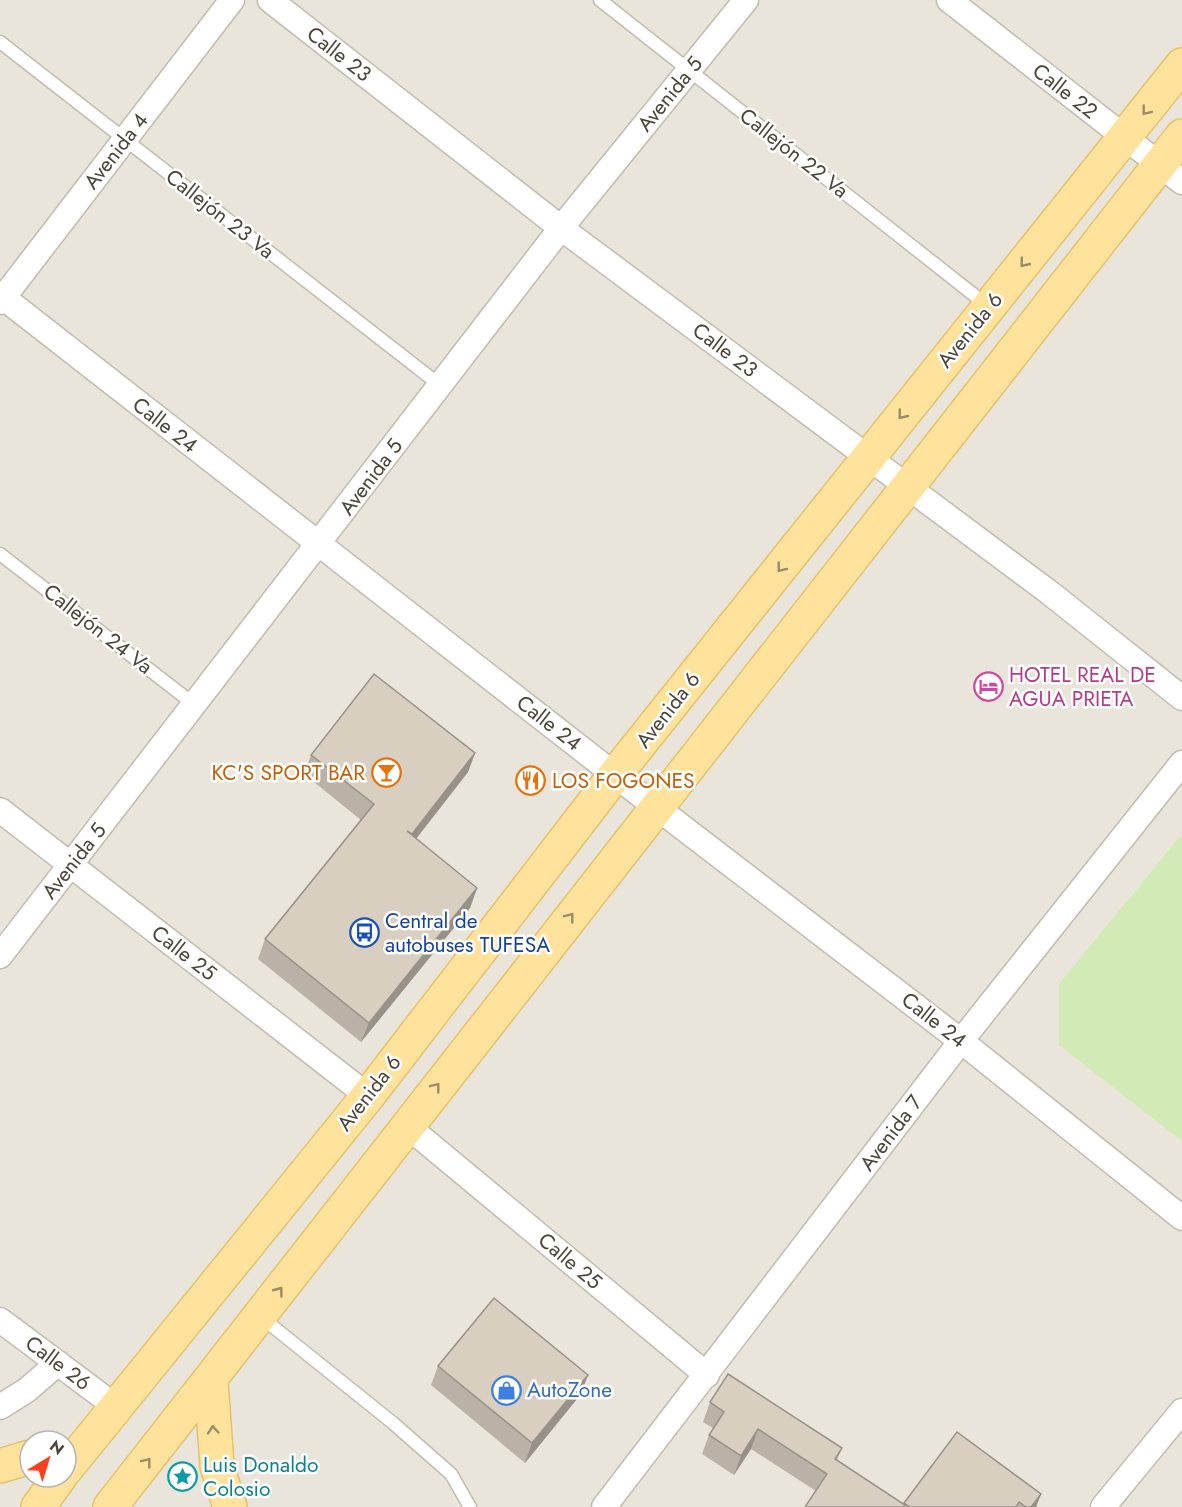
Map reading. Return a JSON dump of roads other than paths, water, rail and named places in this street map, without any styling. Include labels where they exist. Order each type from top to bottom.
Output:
[{"type":"main road","name":"Avenida 6","points":[[79,1439],[116,1406],[368,1096],[615,776],[1182,65]]},
{"type":"main road","points":[[110,1507],[211,1381],[406,1125],[907,487],[1171,173],[1182,136]]},
{"type":"main road","points":[[211,1381],[212,1429],[217,1466],[230,1507]]},
{"type":"main road","points":[[0,1466],[18,1461]]},
{"type":"main road","points":[[38,1507],[51,1489]]},
{"type":"street","name":"Avenida 4","points":[[1,298],[232,0]]},
{"type":"street","name":"Calle 23","points":[[270,0],[561,228],[869,457],[1050,594],[1182,698]]},
{"type":"street","name":"Avenida 5","points":[[0,956],[319,545],[561,228],[746,0]]},
{"type":"street","name":"Calle 22","points":[[949,0],[1171,173]]},
{"type":"street","name":"Calle 24","points":[[1,298],[615,776],[961,1041],[1182,1218]]},
{"type":"street","name":"Avenida 7","points":[[604,1507],[961,1041],[1182,763]]},
{"type":"street","name":"Calle 25","points":[[0,810],[368,1096]]},
{"type":"street","name":"Calle 25","points":[[406,1125],[707,1375]]},
{"type":"street","name":"Calle 26","points":[[0,1320],[116,1406]]},
{"type":"street","points":[[0,1407],[27,1390],[58,1363]]},
{"type":"street","points":[[1103,1507],[1182,1411]]},
{"type":"lane","name":"Callejón 22 Va","points":[[600,0],[989,307]]},
{"type":"lane","name":"Callejón 23 Va","points":[[0,42],[441,386]]},
{"type":"lane","name":"Callejón 24 Va","points":[[0,554],[195,705]]},
{"type":"lane","points":[[260,1317],[393,1423],[451,1474],[470,1507]]},
{"type":"place","name":"HOTEL REAL DE AGUA PRIETA","points":[[988,687]]},
{"type":"place","name":"KC'S SPORT BAR","points":[[386,773]]},
{"type":"place","name":"LOS FOGONES","points":[[531,781]]},
{"type":"place","name":"Central de autobuses TUFESA","points":[[364,933]]},
{"type":"place","name":"AutoZone","points":[[506,1390]]},
{"type":"place","name":"Luis Donaldo Colosio","points":[[182,1477]]}]
